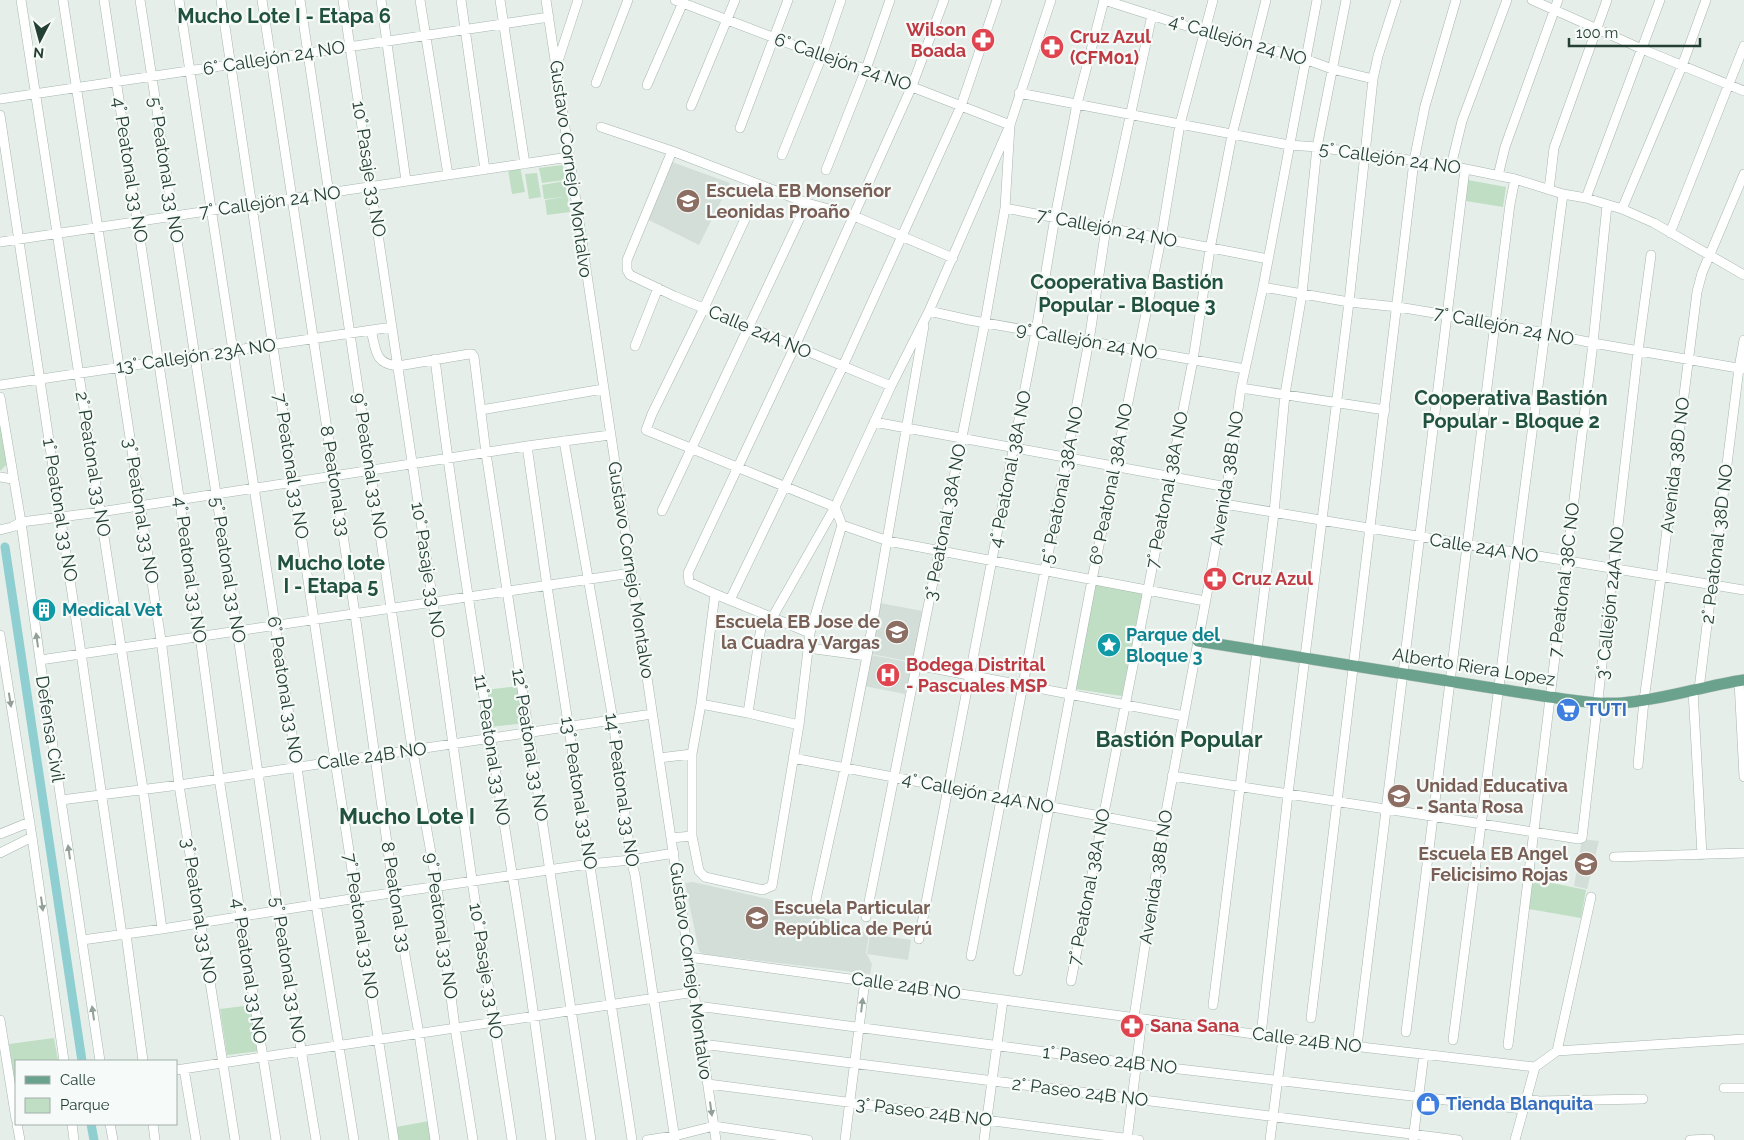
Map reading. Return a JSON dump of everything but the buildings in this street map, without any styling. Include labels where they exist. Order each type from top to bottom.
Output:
[{"type":"main road","name":"Alberto Riera Lopez","points":[[1198,641],[1549,697],[1599,703],[1644,700],[1741,681]]},
{"type":"street","name":"2° Peatonal 33 NO","points":[[21,0],[143,789],[162,929]]},
{"type":"street","name":"3° Peatonal 33 NO","points":[[63,0],[161,642],[180,785],[236,1140]]},
{"type":"street","name":"4° Peatonal 33 NO","points":[[104,0],[180,500],[240,916],[276,1140]]},
{"type":"street","name":"5° Peatonal 33 NO","points":[[140,0],[259,772],[278,910],[316,1140]]},
{"type":"street","points":[[179,0],[190,71]]},
{"type":"street","name":"7° Peatonal 33 NO","points":[[222,0],[335,761],[394,1140]]},
{"type":"street","name":"8 Peatonal 33","points":[[262,0],[355,614],[394,893],[419,1034],[435,1140]]},
{"type":"street","name":"9° Peatonal 33 NO","points":[[300,0],[413,750],[437,887],[455,1028],[474,1140]]},
{"type":"street","name":"10° Pasaje 33 NO","points":[[343,0],[472,881],[512,1140]]},
{"type":"street","points":[[381,0],[406,181]]},
{"type":"street","points":[[420,0],[448,175]]},
{"type":"street","points":[[461,0],[486,170]]},
{"type":"street","points":[[500,0],[525,164]]},
{"type":"street","name":"Gustavo Cornejo Montalvo","points":[[546,0],[716,1140]]},
{"type":"street","points":[[556,66],[578,0]]},
{"type":"street","points":[[596,83],[628,0]]},
{"type":"street","points":[[691,106],[735,0]]},
{"type":"street","points":[[740,128],[788,0]]},
{"type":"street","points":[[782,155],[822,56],[841,0]]},
{"type":"street","points":[[826,170],[866,69],[890,0]]},
{"type":"street","points":[[810,633],[689,582],[688,573],[854,216],[912,86],[944,0]]},
{"type":"street","points":[[730,600],[843,366],[961,106],[998,0]]},
{"type":"street","name":"3° Peatonal 38A NO","points":[[772,618],[834,507],[890,386],[928,313],[953,258],[1010,124],[1051,0]]},
{"type":"street","name":"4° Callejón 24 NO","points":[[1104,0],[1176,24],[1255,44],[1332,69],[1373,79]]},
{"type":"street","name":"4° Peatonal 38A NO","points":[[919,939],[1014,448],[1077,104],[1104,0]]},
{"type":"street","name":"6º Peatonal 38A NO","points":[[1018,971],[1092,580],[1160,239],[1180,124],[1213,0]]},
{"type":"street","name":"7° Peatonal 38A NO","points":[[1071,981],[1193,360],[1210,249],[1232,135],[1266,0]]},
{"type":"street","name":"Avenida 38B NO","points":[[1127,1139],[1136,1064],[1138,1018],[1163,828],[1224,504],[1245,369],[1263,287],[1317,0]]},
{"type":"street","points":[[1213,1004],[1274,513],[1285,394],[1302,294],[1317,147],[1346,0]]},
{"type":"street","points":[[1261,1035],[1304,658],[1366,154],[1373,79],[1378,56],[1396,0]]},
{"type":"street","points":[[1311,1018],[1398,307],[1414,161],[1425,106],[1456,0]]},
{"type":"street","points":[[1451,166],[1462,120],[1506,0]]},
{"type":"street","points":[[1532,0],[1744,92]]},
{"type":"street","points":[[1498,176],[1505,147],[1558,0]]},
{"type":"street","points":[[1549,190],[1554,148],[1607,0]]},
{"type":"street","points":[[1586,198],[1660,0]]},
{"type":"street","points":[[1622,209],[1682,66],[1706,0]]},
{"type":"street","name":"6° Callejón 24 NO","points":[[681,1],[822,56],[866,69],[1010,124]]},
{"type":"street","points":[[647,85],[681,1]]},
{"type":"street","name":"5° Peatonal 38A NO","points":[[971,956],[1089,341],[1106,228],[1152,15]]},
{"type":"street","name":"6° Callejón 24 NO","points":[[0,99],[549,17]]},
{"type":"street","points":[[1670,233],[1744,46]]},
{"type":"street","name":"6° Peatonal 33 NO","points":[[190,71],[297,766],[316,904],[354,1140]]},
{"type":"street","name":"5° Callejón 24 NO","points":[[1019,93],[1289,145],[1317,147],[1451,166],[1515,180],[1622,209],[1654,223],[1744,275]]},
{"type":"street","name":"1° Peatonal 33 NO","points":[[0,116],[101,794],[143,1060]]},
{"type":"street","name":"3° Peatonal 38A NO","points":[[866,917],[1005,208],[1010,124]]},
{"type":"street","points":[[601,127],[672,151],[807,203],[854,216],[953,258]]},
{"type":"street","name":"Calle 24A NO","points":[[672,151],[627,260],[627,270],[630,275],[890,386]]},
{"type":"street","name":"7° Callejón 24 NO","points":[[0,242],[569,157]]},
{"type":"street","points":[[1357,1046],[1465,169]]},
{"type":"street","name":"Avenida 38D NO","points":[[1638,765],[1644,700],[1697,292],[1702,272],[1744,174]]},
{"type":"street","points":[[1406,1032],[1510,204],[1515,180]]},
{"type":"street","points":[[1453,1040],[1563,194]]},
{"type":"street","points":[[662,511],[807,203]]},
{"type":"street","name":"7 Peatonal 38C NO","points":[[1508,1045],[1607,205]]},
{"type":"street","name":"7° Callejón 24 NO","points":[[1005,208],[1268,259]]},
{"type":"street","points":[[715,594],[701,704],[692,754],[692,836],[701,875],[766,890],[772,886],[799,725],[810,633],[842,525],[834,507],[738,466],[646,430],[746,217]]},
{"type":"street","name":"3° Callejón 24A NO","points":[[1172,776],[1579,839],[1584,835],[1638,352],[1651,255]]},
{"type":"street","name":"7° Callejón 24 NO","points":[[1263,287],[1348,302],[1398,307],[1495,322],[1638,352],[1741,369]]},
{"type":"street","points":[[635,346],[658,288]]},
{"type":"street","points":[[816,898],[846,768],[928,313]]},
{"type":"street","name":"9° Callejón 24 NO","points":[[928,313],[1245,369]]},
{"type":"street","name":"13° Callejón 23A NO","points":[[0,385],[392,327]]},
{"type":"street","points":[[371,330],[378,358],[389,366],[435,359]]},
{"type":"street","name":"2° Peatonal 38D NO","points":[[1702,854],[1696,689],[1712,585],[1744,340]]},
{"type":"street","name":"12° Peatonal 33 NO","points":[[435,359],[469,354],[472,354],[474,357],[486,453],[591,1140]]},
{"type":"street","name":"11° Peatonal 33 NO","points":[[435,359],[447,459],[513,875],[551,1140]]},
{"type":"street","points":[[1242,388],[1385,410]]},
{"type":"street","points":[[481,410],[603,389]]},
{"type":"street","name":"Defensa Civil","points":[[0,397],[12,479],[21,522],[100,1060]]},
{"type":"street","points":[[874,422],[1227,487]]},
{"type":"street","points":[[0,530],[12,528],[21,522],[61,518],[527,446],[610,435]]},
{"type":"street","name":"14° Peatonal 33 NO","points":[[564,441],[613,720],[631,860],[635,875],[674,1138]]},
{"type":"street","name":"13° Peatonal 33 NO","points":[[527,446],[632,1140]]},
{"type":"street","points":[[0,477],[12,479]]},
{"type":"street","name":"Calle 24A NO","points":[[1224,504],[1744,590]]},
{"type":"street","points":[[842,525],[888,541],[1206,601]]},
{"type":"street","points":[[40,660],[631,573]]},
{"type":"street","points":[[748,713],[763,614]]},
{"type":"street","name":"Defensa Civil","points":[[0,635],[30,822],[64,1060]]},
{"type":"street","points":[[808,648],[867,656]]},
{"type":"street","points":[[916,665],[1184,716]]},
{"type":"street","points":[[1741,681],[1744,777]]},
{"type":"street","points":[[701,704],[799,725]]},
{"type":"street","name":"Calle 24B NO","points":[[62,800],[180,785],[652,714]]},
{"type":"street","points":[[659,758],[692,754]]},
{"type":"street","name":"4° Callejón 24A NO","points":[[793,758],[1163,828]]},
{"type":"street","points":[[0,834],[30,822]]},
{"type":"street","points":[[671,838],[692,836]]},
{"type":"street","points":[[0,852],[32,837]]},
{"type":"street","points":[[82,940],[472,881],[674,853]]},
{"type":"street","points":[[1614,858],[1744,853]]},
{"type":"street","points":[[1557,1051],[1592,897]]},
{"type":"street","name":"Calle 24B NO","points":[[689,957],[1283,1038],[1535,1067]]},
{"type":"street","points":[[845,1140],[866,980]]},
{"type":"street","points":[[196,1140],[180,1069],[695,992]]},
{"type":"street","points":[[984,1140],[1003,1000]]},
{"type":"street","name":"1° Paseo 24B NO","points":[[697,1006],[1136,1064],[1523,1109]]},
{"type":"street","points":[[0,1020],[15,1113]]},
{"type":"street","points":[[1270,1140],[1283,1038]]},
{"type":"street","points":[[1515,1140],[1535,1067],[1557,1051],[1744,1039]]},
{"type":"street","name":"2° Paseo 24B NO","points":[[702,1044],[1273,1117],[1413,1137],[1458,1140]]},
{"type":"street","points":[[1413,1137],[1424,1054]]},
{"type":"street","name":"3° Paseo 24B NO","points":[[708,1084],[1139,1140]]},
{"type":"street","points":[[1724,1088],[1744,1088]]},
{"type":"street","points":[[1526,1100],[1643,1098]]},
{"type":"street","points":[[17,1125],[20,1140]]},
{"type":"street","points":[[72,1125],[74,1140]]},
{"type":"street","points":[[110,1125],[113,1140]]},
{"type":"street","points":[[153,1125],[155,1140]]},
{"type":"street","points":[[647,1140],[674,1138],[714,1126],[808,1140]]},
{"type":"street","points":[[1690,1140],[1710,1139]]},
{"type":"shaded area","name":"Escuela EB Monseñor Leonidas Proaño","points":[[672,162],[730,183],[699,245],[647,219]]},
{"type":"shaded area","name":"Escuela EB Jose de la Cuadra y Vargas","points":[[880,603],[922,611],[913,662],[871,654]]},
{"type":"shaded area","name":"Bodega Distrital - Pascuales MSP","points":[[871,655],[913,663],[905,694],[864,686]]},
{"type":"shaded area","name":"Unidad Educativa - Santa Rosa","points":[[1392,784],[1408,786],[1405,807],[1389,805]]},
{"type":"shaded area","name":"Escuela EB Angel Felicisimo Rojas","points":[[1582,839],[1599,841],[1587,889],[1574,886]]},
{"type":"shaded area","name":"Escuela Particular República de Perú","points":[[693,882],[777,901],[869,934],[866,953],[872,964],[870,974],[703,954],[699,951],[685,883]]},
{"type":"shaded area","points":[[870,934],[911,940],[908,960],[867,954]]},
{"type":"green space","points":[[563,165],[565,180],[542,183],[539,168]]},
{"type":"green space","points":[[520,167],[525,192],[512,194],[508,169]]},
{"type":"green space","points":[[537,173],[541,197],[529,199],[525,174]]},
{"type":"green space","points":[[1468,180],[1506,187],[1503,207],[1466,201]]},
{"type":"green space","points":[[565,181],[570,212],[547,215],[545,200],[564,197],[544,199],[542,185]]},
{"type":"green space","points":[[0,417],[7,464],[0,471]]},
{"type":"green space","points":[[1095,584],[1143,593],[1122,696],[1075,689]]},
{"type":"green space","points":[[519,686],[525,723],[490,727],[485,690]]},
{"type":"green space","points":[[1533,879],[1586,890],[1581,918],[1529,909]]},
{"type":"green space","points":[[252,1005],[259,1051],[227,1055],[220,1009]]},
{"type":"green space","points":[[54,1038],[58,1060],[15,1060],[15,1084],[9,1044]]},
{"type":"green space","points":[[429,1121],[432,1140],[398,1140],[396,1127]]},
{"type":"waterway","points":[[5,547],[82,1060]]},
{"type":"waterway","points":[[91,1125],[94,1140]]},
{"type":"place","name":"Wilson Boada","points":[[983,40]]},
{"type":"place","name":"Cruz Azul (CFM01)","points":[[1052,47]]},
{"type":"place","name":"Escuela EB Monseñor Leonidas Proaño","points":[[688,201]]},
{"type":"place","name":"Cruz Azul","points":[[1215,579]]},
{"type":"place","name":"Medical Vet","points":[[44,610]]},
{"type":"place","name":"Escuela EB Jose de la Cuadra y Vargas","points":[[897,632]]},
{"type":"place","name":"Parque del Bloque 3","points":[[1109,645]]},
{"type":"place","name":"Bodega Distrital - Pascuales MSP","points":[[888,675]]},
{"type":"place","name":"TUTI","points":[[1568,710]]},
{"type":"place","name":"Unidad Educativa - Santa Rosa","points":[[1399,796]]},
{"type":"place","name":"Escuela EB Angel Felicisimo Rojas","points":[[1586,864]]},
{"type":"place","name":"Escuela Particular República de Perú","points":[[757,918]]},
{"type":"place","name":"Sana Sana","points":[[1132,1026]]},
{"type":"place","name":"Tienda Blanquita","points":[[1428,1104]]},
{"type":"district","name":"Mucho Lote I - Etapa 6","points":[[284,16]]},
{"type":"district","name":"Cooperativa Bastión Popular - Bloque 3","points":[[1127,294]]},
{"type":"district","name":"Cooperativa Bastión Popular - Bloque 2","points":[[1511,410]]},
{"type":"district","name":"Mucho lote I - Etapa 5","points":[[331,574]]},
{"type":"district","name":"Bastión Popular","points":[[1179,739]]},
{"type":"district","name":"Mucho Lote I","points":[[407,816]]}]
